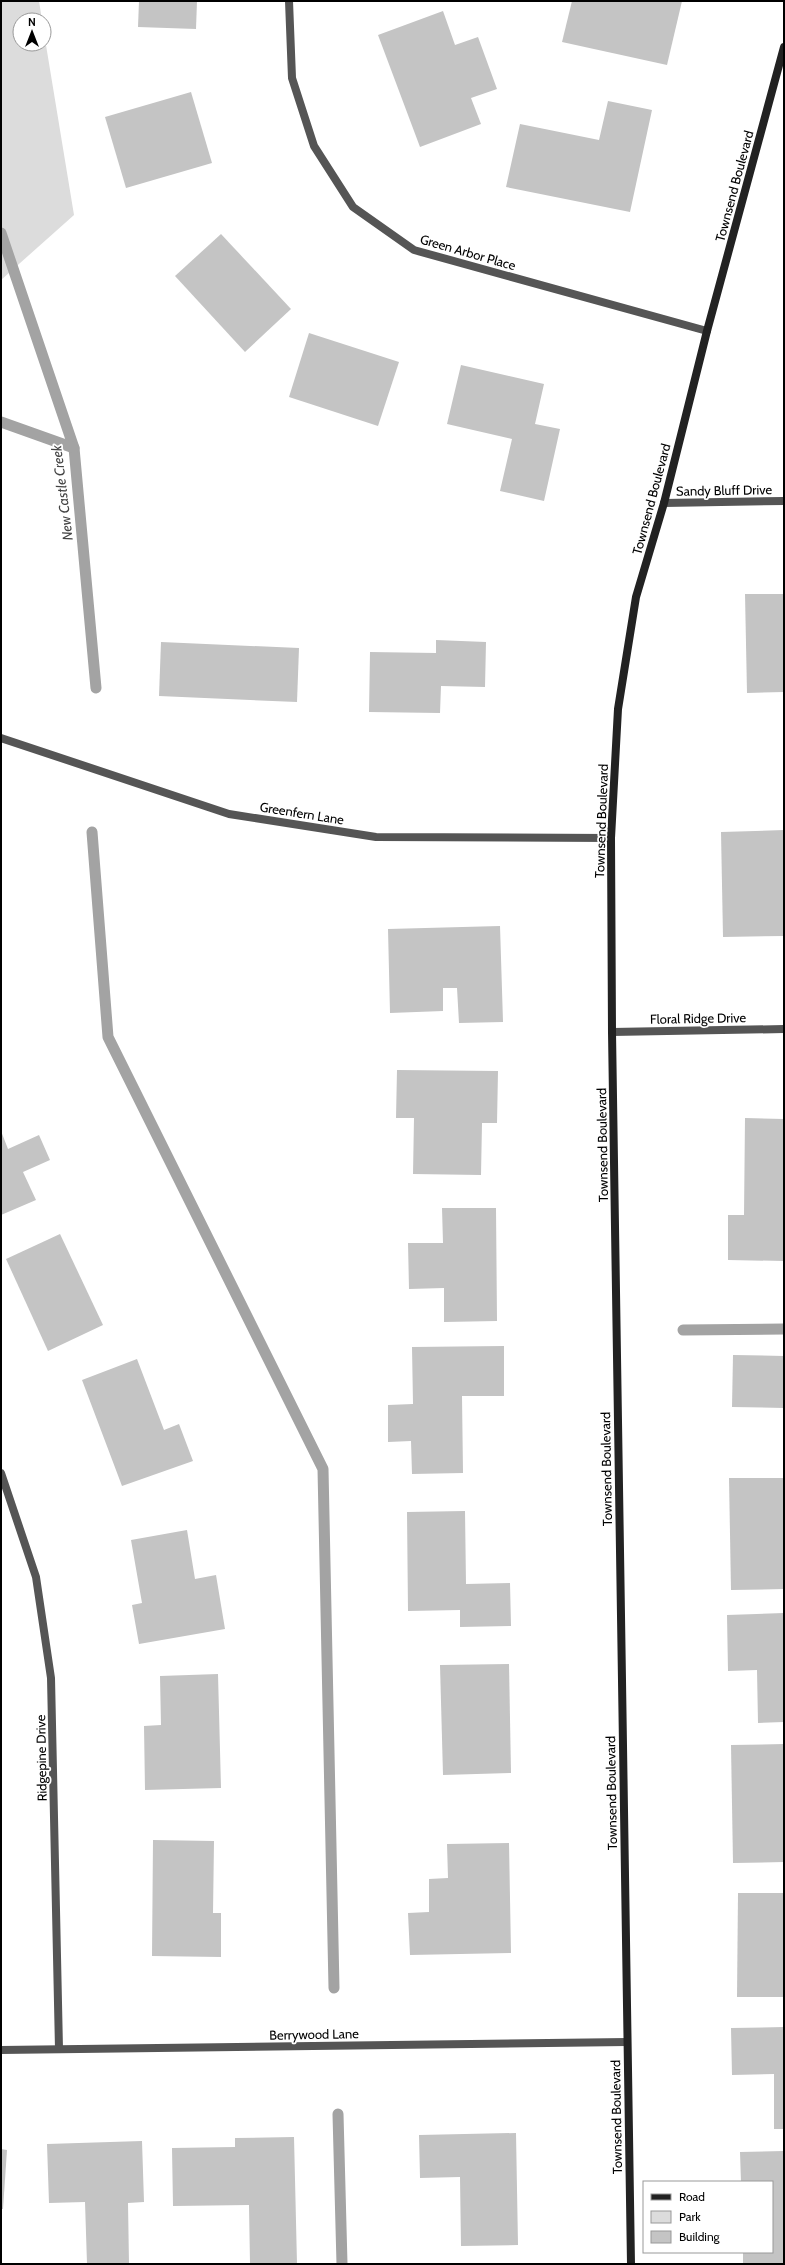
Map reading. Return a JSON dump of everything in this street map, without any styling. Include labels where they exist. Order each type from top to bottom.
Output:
[{"type":"street","name":"Green Arbor Place","points":[[289,1],[292,78],[314,146],[353,207],[414,250],[707,332]]},
{"type":"street","name":"Townsend Boulevard","points":[[630,2264],[612,1032],[611,838],[618,709],[636,597],[664,503],[707,332],[784,47]]},
{"type":"street","name":"Sandy Bluff Drive","points":[[664,503],[784,501]]},
{"type":"street","name":"Greenfern Lane","points":[[1,738],[229,814],[376,837],[611,838]]},
{"type":"street","name":"Floral Ridge Drive","points":[[612,1032],[784,1029]]},
{"type":"street","name":"Ridgepine Drive","points":[[1,1473],[36,1577],[51,1678],[60,2048]]},
{"type":"street","name":"Berrywood Lane","points":[[1,2050],[60,2048],[627,2042]]},
{"type":"green space","points":[[1,1],[39,1],[41,12],[12,12],[12,52],[47,52],[74,215],[1,280]]},
{"type":"building","points":[[139,1],[197,1],[196,29],[138,27]]},
{"type":"building","points":[[572,1],[682,1],[667,65],[562,42]]},
{"type":"building","points":[[443,11],[455,45],[478,37],[497,89],[471,98],[481,124],[420,147],[378,35]]},
{"type":"building","points":[[191,92],[212,163],[126,188],[105,117]]},
{"type":"building","points":[[608,101],[652,110],[630,212],[506,187],[520,124],[599,140]]},
{"type":"building","points":[[221,234],[291,309],[245,352],[175,276]]},
{"type":"building","points":[[309,333],[399,362],[378,426],[289,397]]},
{"type":"building","points":[[461,365],[544,384],[535,424],[560,429],[544,501],[500,491],[512,439],[447,424]]},
{"type":"building","points":[[745,594],[784,594],[784,692],[747,693]]},
{"type":"building","points":[[436,640],[486,642],[485,687],[441,686],[440,713],[369,712],[370,652],[436,653]]},
{"type":"building","points":[[161,642],[299,648],[297,702],[159,696]]},
{"type":"building","points":[[784,830],[784,936],[723,937],[721,832]]},
{"type":"building","points":[[500,926],[503,1022],[459,1023],[457,988],[443,988],[443,1011],[390,1013],[388,929]]},
{"type":"building","points":[[397,1070],[498,1071],[497,1123],[482,1123],[481,1175],[413,1174],[414,1118],[396,1118]]},
{"type":"building","points":[[745,1118],[784,1119],[784,1261],[728,1260],[728,1215],[744,1215]]},
{"type":"building","points":[[1,1131],[8,1149],[39,1135],[50,1160],[23,1172],[36,1200],[1,1215]]},
{"type":"building","points":[[442,1208],[496,1208],[497,1321],[444,1322],[444,1288],[409,1289],[408,1243],[443,1243]]},
{"type":"building","points":[[60,1234],[103,1325],[48,1351],[6,1259]]},
{"type":"building","points":[[504,1346],[504,1396],[462,1396],[463,1473],[412,1474],[411,1441],[388,1442],[388,1405],[413,1404],[412,1347]]},
{"type":"building","points":[[733,1355],[784,1356],[784,1408],[732,1407]]},
{"type":"building","points":[[137,1359],[164,1430],[179,1424],[193,1461],[122,1486],[82,1380]]},
{"type":"building","points":[[729,1478],[784,1478],[784,1589],[731,1590]]},
{"type":"building","points":[[465,1511],[466,1584],[510,1583],[511,1626],[460,1627],[460,1610],[408,1611],[407,1512]]},
{"type":"building","points":[[187,1530],[195,1579],[216,1575],[225,1629],[139,1644],[132,1605],[142,1603],[131,1540]]},
{"type":"building","points":[[784,1613],[784,1722],[758,1723],[757,1670],[728,1671],[727,1615]]},
{"type":"building","points":[[509,1664],[511,1773],[443,1775],[440,1665]]},
{"type":"building","points":[[218,1674],[221,1788],[145,1790],[144,1726],[161,1725],[160,1676]]},
{"type":"building","points":[[784,1744],[784,1862],[733,1863],[731,1745]]},
{"type":"building","points":[[153,1840],[214,1841],[213,1913],[221,1913],[221,1957],[152,1956]]},
{"type":"building","points":[[509,1843],[511,1953],[410,1955],[408,1913],[429,1912],[429,1879],[448,1878],[447,1844]]},
{"type":"building","points":[[738,1893],[784,1893],[784,1997],[737,1997]]},
{"type":"building","points":[[784,2027],[784,2129],[774,2129],[774,2074],[732,2075],[731,2028]]},
{"type":"building","points":[[516,2133],[518,2245],[461,2246],[460,2177],[420,2178],[419,2135]]},
{"type":"building","points":[[294,2137],[297,2264],[250,2264],[249,2205],[173,2206],[172,2148],[235,2147],[235,2138]]},
{"type":"building","points":[[142,2141],[144,2202],[128,2203],[129,2264],[87,2264],[85,2202],[49,2203],[47,2144]]},
{"type":"building","points":[[1,2149],[7,2150],[3,2209],[1,2209]]},
{"type":"building","points":[[784,2151],[784,2264],[743,2264],[743,2253],[773,2253],[773,2181],[741,2181],[740,2152]]},
{"type":"waterway","name":"New Castle Creek","points":[[1,233],[74,448],[96,688]]},
{"type":"waterway","points":[[1,422],[74,448]]},
{"type":"waterway","points":[[92,832],[108,1037],[323,1469],[334,1988]]},
{"type":"waterway","points":[[683,1330],[784,1329]]},
{"type":"waterway","points":[[338,2114],[342,2264]]}]
